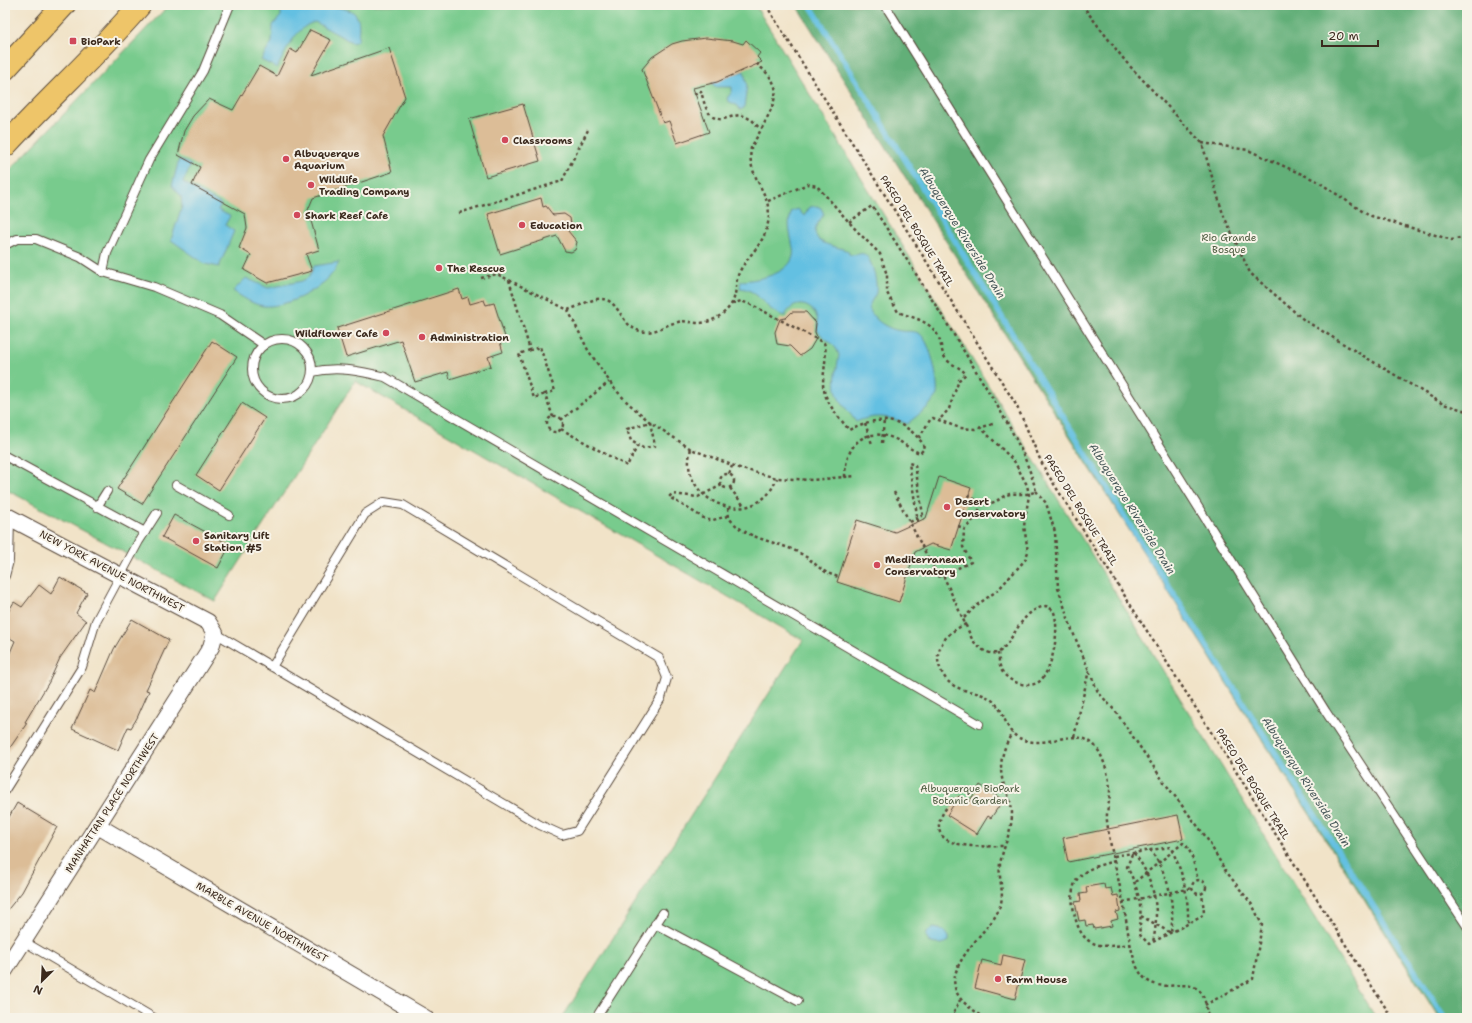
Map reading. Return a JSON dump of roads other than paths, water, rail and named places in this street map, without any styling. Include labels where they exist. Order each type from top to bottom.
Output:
[{"type":"main road","points":[[5,70],[64,5]]},
{"type":"main road","points":[[5,146],[38,109],[113,36],[140,5]]},
{"type":"street","name":"NEW YORK AVENUE NORTHWEST","points":[[8,516],[208,622],[215,633]]},
{"type":"street","name":"MANHATTAN PLACE NORTHWEST","points":[[5,970],[211,647],[215,633]]},
{"type":"street","name":"MARBLE AVENUE NORTHWEST","points":[[98,826],[425,1018]]},
{"type":"lane","points":[[103,272],[107,253],[149,160],[203,71],[230,5]]},
{"type":"lane","points":[[885,5],[1326,712],[1467,926]]},
{"type":"lane","points":[[5,245],[17,239],[36,239],[80,257],[103,272],[154,287],[220,316],[264,345]]},
{"type":"lane","points":[[273,340],[286,340],[297,343],[308,355],[312,372],[306,388],[298,395],[288,399],[274,398],[268,396],[260,390],[254,382],[252,372],[254,358],[264,345],[273,340]]},
{"type":"lane","points":[[312,372],[324,369],[357,370],[385,377],[979,724]]},
{"type":"lane","points":[[5,456],[145,532]]},
{"type":"lane","points":[[176,485],[229,515]]},
{"type":"lane","points":[[97,507],[107,491]]},
{"type":"lane","points":[[215,633],[272,667],[540,825],[562,835],[577,831],[661,698],[667,678],[660,658],[403,505],[384,502],[365,514],[272,667]]},
{"type":"lane","points":[[5,790],[82,667],[96,622],[120,576],[157,513]]},
{"type":"lane","points":[[5,576],[9,562],[8,516]]},
{"type":"lane","points":[[596,1018],[662,913]]},
{"type":"lane","points":[[655,924],[798,1001]]},
{"type":"lane","points":[[23,941],[154,1018]]},
{"type":"water","points":[[281,5],[321,6],[343,8],[351,11],[358,18],[358,40],[353,43],[315,22],[302,29],[297,34],[277,68],[261,60],[272,42],[273,25],[281,16]]},
{"type":"water","points":[[744,71],[747,86],[744,108],[740,110],[738,106],[728,101],[727,98],[732,92],[732,87],[716,87],[711,83]]},
{"type":"water","points":[[179,159],[191,165],[183,182],[221,204],[218,210],[230,216],[225,225],[234,231],[219,267],[205,264],[171,240],[182,206],[181,196],[172,186]]},
{"type":"water","points":[[817,206],[821,208],[824,214],[817,225],[815,232],[816,237],[825,243],[848,251],[851,255],[864,254],[870,261],[874,272],[876,293],[869,307],[877,320],[892,329],[918,333],[924,338],[928,345],[937,381],[937,395],[928,407],[907,424],[894,419],[882,417],[863,419],[856,422],[837,394],[836,377],[839,355],[835,347],[817,330],[818,322],[812,309],[807,306],[795,306],[789,310],[785,316],[771,309],[753,292],[740,288],[741,281],[757,279],[775,274],[789,264],[793,257],[789,225],[792,211],[798,209],[804,216],[810,207]]},
{"type":"water","points":[[339,262],[332,273],[318,287],[300,297],[281,304],[263,306],[255,304],[233,291],[246,278],[268,288],[302,281],[309,277],[314,266]]},
{"type":"water","points":[[934,928],[944,930],[949,937],[949,941],[940,944],[929,942],[926,936],[928,931]]},
{"type":"waterway","name":"Albuquerque Riverside Drain","points":[[810,5],[1139,540],[1445,1018]]},
{"type":"place","name":"BioPark","points":[[73,41]]},
{"type":"place","name":"Classrooms","points":[[505,140]]},
{"type":"place","name":"Albuquerque Aquarium","points":[[286,159]]},
{"type":"place","name":"Wildlife Trading Company","points":[[311,185]]},
{"type":"place","name":"Shark Reef Cafe","points":[[297,215]]},
{"type":"place","name":"Education","points":[[522,225]]},
{"type":"place","name":"The Rescue","points":[[439,268]]},
{"type":"place","name":"Wildflower Cafe","points":[[386,333]]},
{"type":"place","name":"Administration","points":[[422,337]]},
{"type":"place","name":"Desert Conservatory","points":[[947,507]]},
{"type":"place","name":"Sanitary Lift Station #5","points":[[196,541]]},
{"type":"place","name":"Mediterranean Conservatory","points":[[877,565]]},
{"type":"place","name":"Farm House","points":[[998,979]]},
{"type":"park label","name":"Rio Grande Bosque","points":[[1229,242]]},
{"type":"park label","name":"Albuquerque BioPark Botanic Garden","points":[[970,794]]}]
